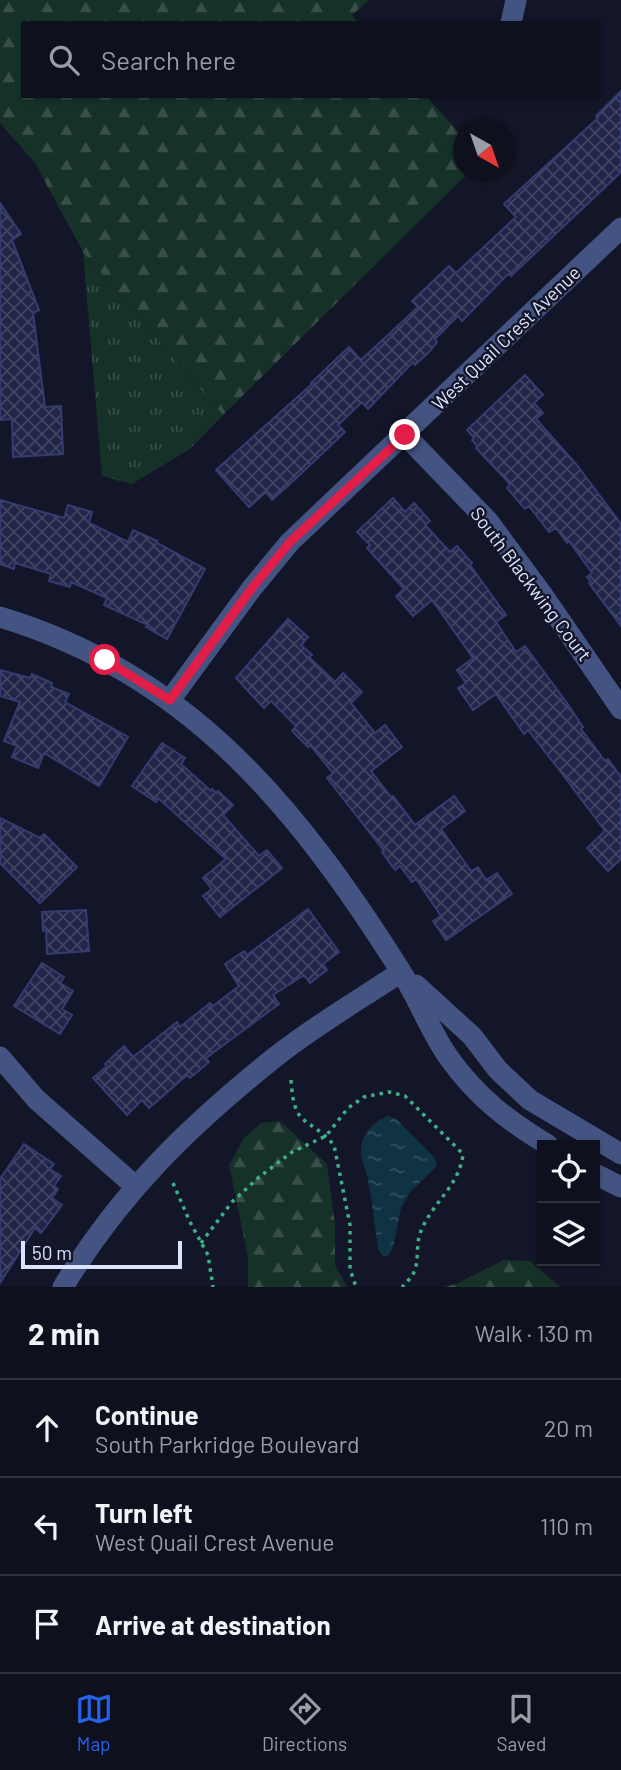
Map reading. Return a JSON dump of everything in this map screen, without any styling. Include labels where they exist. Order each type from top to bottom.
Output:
[{"type":"street","points":[[511,21],[516,0]]},
{"type":"street","name":"West Quail Crest Avenue","points":[[170,700],[252,588],[290,542],[621,228]]},
{"type":"street","name":"South Blackwing Court","points":[[405,435],[488,521],[621,709]]},
{"type":"street","points":[[0,617],[40,629],[105,660],[170,700],[203,726],[257,777],[316,845],[401,972],[448,1057],[479,1094],[512,1123],[540,1140]]},
{"type":"street","points":[[401,972],[472,1036],[498,1070],[530,1100],[621,1154]]},
{"type":"street","points":[[63,1287],[89,1245],[135,1186],[178,1140],[275,1057],[401,972]]},
{"type":"street","points":[[0,1057],[36,1099],[135,1186]]},
{"type":"street","points":[[600,1176],[621,1187]]},
{"type":"path","points":[[291,1080],[292,1103],[297,1114],[334,1145],[350,1225],[350,1269],[356,1287]]},
{"type":"path","points":[[201,1243],[232,1202],[258,1178],[292,1153],[326,1136],[348,1108],[364,1097],[389,1092],[405,1096],[463,1154],[462,1167],[456,1178],[432,1210],[420,1232],[415,1273],[402,1287]]},
{"type":"path","points":[[173,1183],[208,1255],[213,1287]]},
{"type":"green space","points":[[0,0],[369,0],[352,15],[357,21],[21,21],[21,98],[428,98],[453,126],[453,182],[459,182],[223,415],[83,252],[35,163],[0,123]]},
{"type":"green space","points":[[83,252],[223,415],[190,449],[132,484],[102,476]]},
{"type":"green space","points":[[280,1121],[327,1164],[335,1225],[335,1265],[347,1287],[248,1287],[248,1257],[229,1165],[244,1138],[261,1123]]},
{"type":"green space","points":[[504,1260],[530,1261],[560,1287],[445,1287],[456,1284]]},
{"type":"water","points":[[388,1116],[396,1119],[435,1158],[437,1166],[411,1191],[401,1208],[393,1248],[388,1256],[383,1256],[378,1249],[368,1179],[361,1152],[363,1140],[369,1130],[377,1121]]},
{"type":"building","points":[[621,91],[621,172],[511,276],[508,274],[462,321],[458,316],[435,339],[437,342],[430,351],[415,365],[413,362],[368,409],[362,402],[338,425],[345,432],[290,484],[272,500],[266,492],[249,507],[216,470],[349,347],[361,360],[418,307],[412,301],[449,266],[456,273],[516,217],[504,204],[598,118],[596,116]]},
{"type":"building","points":[[0,203],[21,234],[12,240],[39,310],[33,313],[45,407],[61,406],[63,454],[13,457],[12,419],[0,420]]},
{"type":"building","points":[[525,375],[543,395],[534,403],[543,413],[536,419],[576,464],[621,524],[621,626],[589,583],[591,582],[587,577],[592,573],[569,541],[567,543],[556,528],[549,532],[529,506],[525,509],[507,488],[510,484],[476,448],[472,440],[474,438],[467,430]]},
{"type":"building","points":[[393,498],[405,512],[414,503],[430,521],[425,525],[450,552],[457,546],[472,563],[470,565],[506,615],[496,622],[516,652],[525,646],[567,703],[583,727],[581,729],[621,777],[621,859],[608,871],[587,848],[605,831],[528,730],[524,734],[496,694],[473,710],[458,688],[466,683],[457,670],[473,658],[432,600],[413,616],[396,596],[404,589],[367,548],[370,545],[357,532]]},
{"type":"building","points":[[0,500],[64,518],[68,505],[92,512],[89,523],[128,542],[133,530],[205,569],[167,639],[146,627],[148,625],[104,605],[107,598],[71,582],[70,587],[49,581],[51,574],[15,563],[14,569],[0,564]]},
{"type":"building","points":[[288,619],[308,637],[301,645],[312,655],[309,657],[335,682],[343,673],[362,692],[351,703],[375,733],[385,725],[402,747],[371,771],[391,797],[393,796],[415,825],[454,796],[465,811],[441,829],[471,871],[478,867],[486,880],[497,873],[512,894],[446,940],[433,921],[441,916],[416,879],[412,882],[400,866],[395,870],[382,852],[384,851],[327,778],[333,773],[310,745],[308,747],[292,731],[296,726],[271,701],[264,708],[236,678]]},
{"type":"building","points":[[0,670],[30,678],[32,674],[52,683],[51,687],[69,694],[65,702],[128,737],[99,786],[44,753],[38,768],[12,757],[17,746],[4,741],[20,702],[0,696]]},
{"type":"building","points":[[162,743],[185,758],[181,764],[211,791],[218,791],[233,805],[223,815],[259,856],[267,850],[282,868],[220,917],[203,896],[212,889],[203,878],[226,859],[158,798],[156,802],[132,786]]},
{"type":"building","points":[[0,818],[40,838],[44,834],[77,867],[40,903],[0,863]]},
{"type":"building","points":[[308,909],[339,952],[323,964],[327,970],[310,983],[304,975],[273,995],[279,1004],[206,1058],[209,1062],[190,1078],[187,1075],[149,1108],[142,1100],[127,1115],[93,1078],[107,1066],[105,1064],[124,1046],[133,1057],[177,1022],[180,1027],[210,1003],[213,1006],[239,986],[225,964],[244,951],[247,955]]},
{"type":"building","points":[[86,910],[89,951],[47,954],[42,912]]},
{"type":"building","points":[[42,963],[64,977],[60,983],[73,991],[62,1009],[72,1015],[60,1034],[14,1006]]},
{"type":"building","points":[[24,1144],[54,1164],[50,1169],[61,1176],[54,1186],[58,1189],[52,1198],[62,1205],[41,1233],[35,1228],[0,1283],[0,1179]]},
{"type":"route","points":[[105,660],[170,700],[252,588],[290,542],[405,435]]}]
